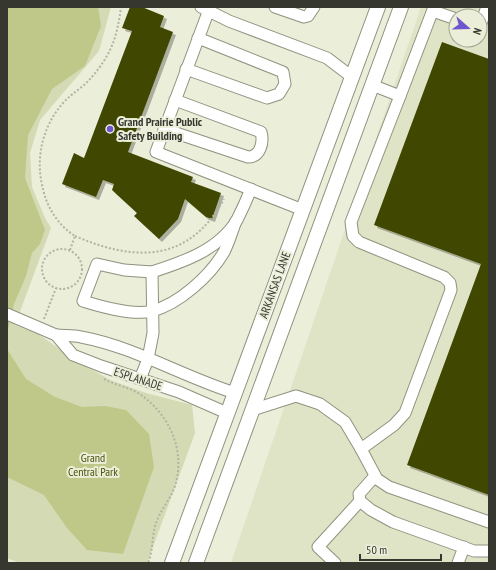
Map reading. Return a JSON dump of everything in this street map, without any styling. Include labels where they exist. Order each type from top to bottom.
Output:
[{"type":"main road","name":"ARKANSAS LANE","points":[[172,563],[378,7]]},
{"type":"main road","name":"ARKANSAS LANE","points":[[196,563],[401,7]]},
{"type":"main road","points":[[352,77],[372,85]]},
{"type":"main road","points":[[235,393],[252,410]]},
{"type":"main road","points":[[228,413],[252,410]]},
{"type":"street","points":[[276,7],[304,17],[308,16],[314,7]]},
{"type":"street","points":[[303,210],[156,152],[198,38],[206,9],[328,58],[352,77]]},
{"type":"street","points":[[361,449],[394,425],[405,413],[451,290],[450,283],[444,277],[359,242],[353,236],[351,222],[434,9],[448,15]]},
{"type":"street","points":[[186,69],[267,98],[279,94],[285,84],[284,72],[198,38]]},
{"type":"street","points":[[372,85],[400,96]]},
{"type":"street","points":[[164,129],[248,157],[253,157],[258,153],[262,143],[261,132],[175,100]]},
{"type":"street","points":[[236,221],[213,246],[182,262],[152,272],[124,270],[97,264],[83,301],[123,311],[152,311],[176,299],[196,285],[212,269],[224,251],[251,189]]},
{"type":"street","points":[[140,379],[148,359],[153,334],[152,272]]},
{"type":"street","name":"ESPLANADE","points":[[7,314],[56,335],[80,336],[115,346],[188,376],[235,393]]},
{"type":"street","name":"ESPLANADE","points":[[56,335],[73,355],[100,366],[179,392],[228,413]]},
{"type":"street","points":[[252,410],[296,396],[320,404],[345,422],[377,480],[389,487],[489,522]]},
{"type":"street","points":[[375,476],[359,494],[360,501],[371,510],[393,522],[464,547],[474,550],[489,551]]},
{"type":"street","points":[[335,563],[318,547],[360,501]]},
{"type":"street","points":[[458,563],[464,547]]},
{"type":"path","points":[[121,7],[119,24],[108,54],[85,84],[63,103],[47,128],[41,146],[40,175],[48,204],[60,223],[75,236],[97,246],[118,251],[141,253],[164,251],[182,243],[199,232],[213,217],[224,199]]},
{"type":"path","points":[[70,250],[75,236]]},
{"type":"path","points":[[70,250],[81,261],[81,276],[71,287],[56,288],[44,278],[42,267],[50,254],[54,251],[70,250]]},
{"type":"path","points":[[41,328],[56,288]]},
{"type":"path","points":[[103,378],[138,393],[154,406],[169,426],[176,445],[178,465],[175,484],[154,529],[152,552],[148,563]]},
{"type":"shaded area","points":[[7,7],[98,7],[101,26],[85,66],[52,89],[28,135],[25,178],[45,230],[40,244],[32,253],[26,276],[14,304],[7,333]]},
{"type":"shaded area","points":[[421,7],[489,7],[489,563],[231,563]]},
{"type":"shaded area","points":[[7,349],[26,379],[55,397],[82,407],[105,406],[126,410],[149,434],[154,467],[123,554],[87,550],[67,528],[44,495],[7,477]]},
{"type":"green space","name":"Grand Central Park","points":[[7,7],[111,7],[99,51],[40,120],[30,153],[32,187],[45,218],[51,228],[15,325],[38,334],[74,359],[110,380],[146,393],[192,405],[195,433],[147,563],[19,563],[7,558]]},
{"type":"building","points":[[130,7],[142,7],[164,16],[160,27],[173,32],[128,152],[193,177],[191,182],[221,193],[212,219],[206,217],[185,199],[178,219],[159,239],[134,216],[137,213],[112,190],[114,184],[103,180],[96,197],[62,184],[74,153],[84,158],[132,31],[122,28]]},
{"type":"building","points":[[442,42],[448,44],[448,48],[459,48],[489,59],[489,495],[407,465],[481,264],[374,225]]},
{"type":"place","name":"Grand Prairie Public Safety Building","points":[[110,129]]}]
